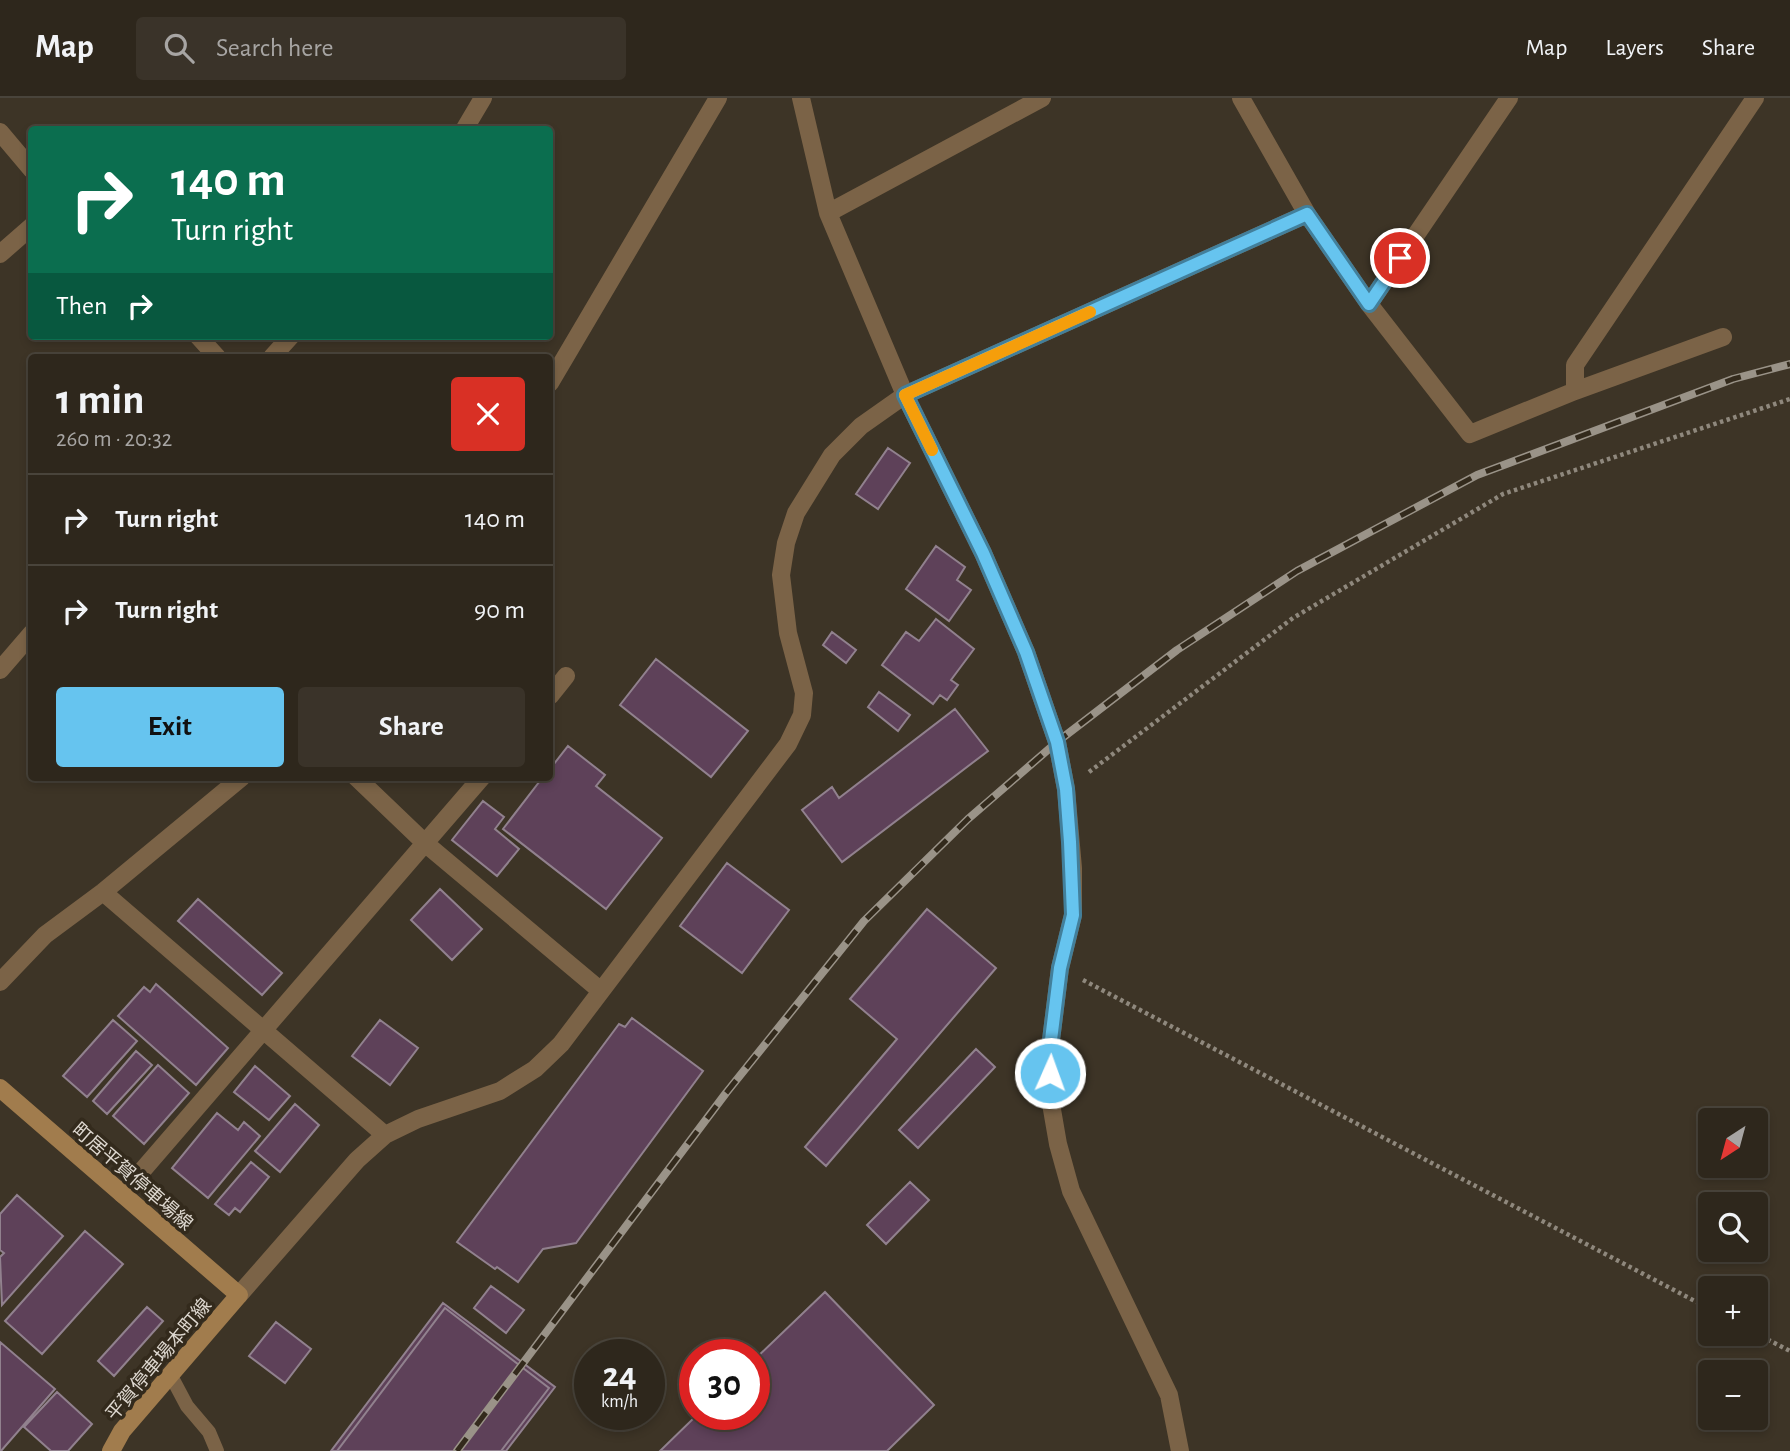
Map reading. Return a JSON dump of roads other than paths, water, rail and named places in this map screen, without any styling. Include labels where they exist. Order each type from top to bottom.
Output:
[{"type":"main road","name":"町居平賀停車場線","points":[[0,1088],[239,1295]]},
{"type":"main road","name":"平賀停車場本町線","points":[[111,1451],[122,1431],[239,1295]]},
{"type":"street","points":[[466,126],[483,98]]},
{"type":"street","points":[[553,378],[718,98]]},
{"type":"street","points":[[801,98],[828,213],[905,395],[983,553],[1026,652],[1057,742],[1066,789],[1073,868],[1073,915],[1060,968],[1050,1048],[1050,1098],[1058,1144],[1071,1191],[1169,1395],[1180,1451]]},
{"type":"street","points":[[828,213],[1042,98]]},
{"type":"street","points":[[1241,98],[1307,214],[1369,304],[1470,435],[1575,391],[1723,337]]},
{"type":"street","points":[[1369,304],[1509,98]]},
{"type":"street","points":[[1575,391],[1575,365],[1755,98]]},
{"type":"street","points":[[0,132],[28,165]]},
{"type":"street","points":[[239,1295],[357,1160],[385,1135],[418,1119],[500,1091],[535,1069],[561,1044],[788,744],[802,715],[804,693],[789,633],[781,575],[786,543],[796,513],[831,455],[861,426],[905,395],[1307,214]]},
{"type":"street","points":[[0,254],[28,230]]},
{"type":"street","points":[[202,340],[214,354]]},
{"type":"street","points":[[275,354],[287,340]]},
{"type":"street","points":[[0,670],[28,638]]},
{"type":"street","points":[[553,692],[566,676]]},
{"type":"street","points":[[0,982],[45,935],[103,892],[237,781]]},
{"type":"street","points":[[360,781],[426,844],[601,991]]},
{"type":"street","points":[[122,1194],[479,781]]},
{"type":"street","points":[[103,892],[385,1135]]},
{"type":"lane","points":[[170,1374],[187,1406],[209,1432],[217,1451]]},
{"type":"railway","points":[[457,1451],[726,1093],[864,921],[968,819],[1057,742],[1177,650],[1297,571],[1477,475],[1733,379],[1790,364]]}]
